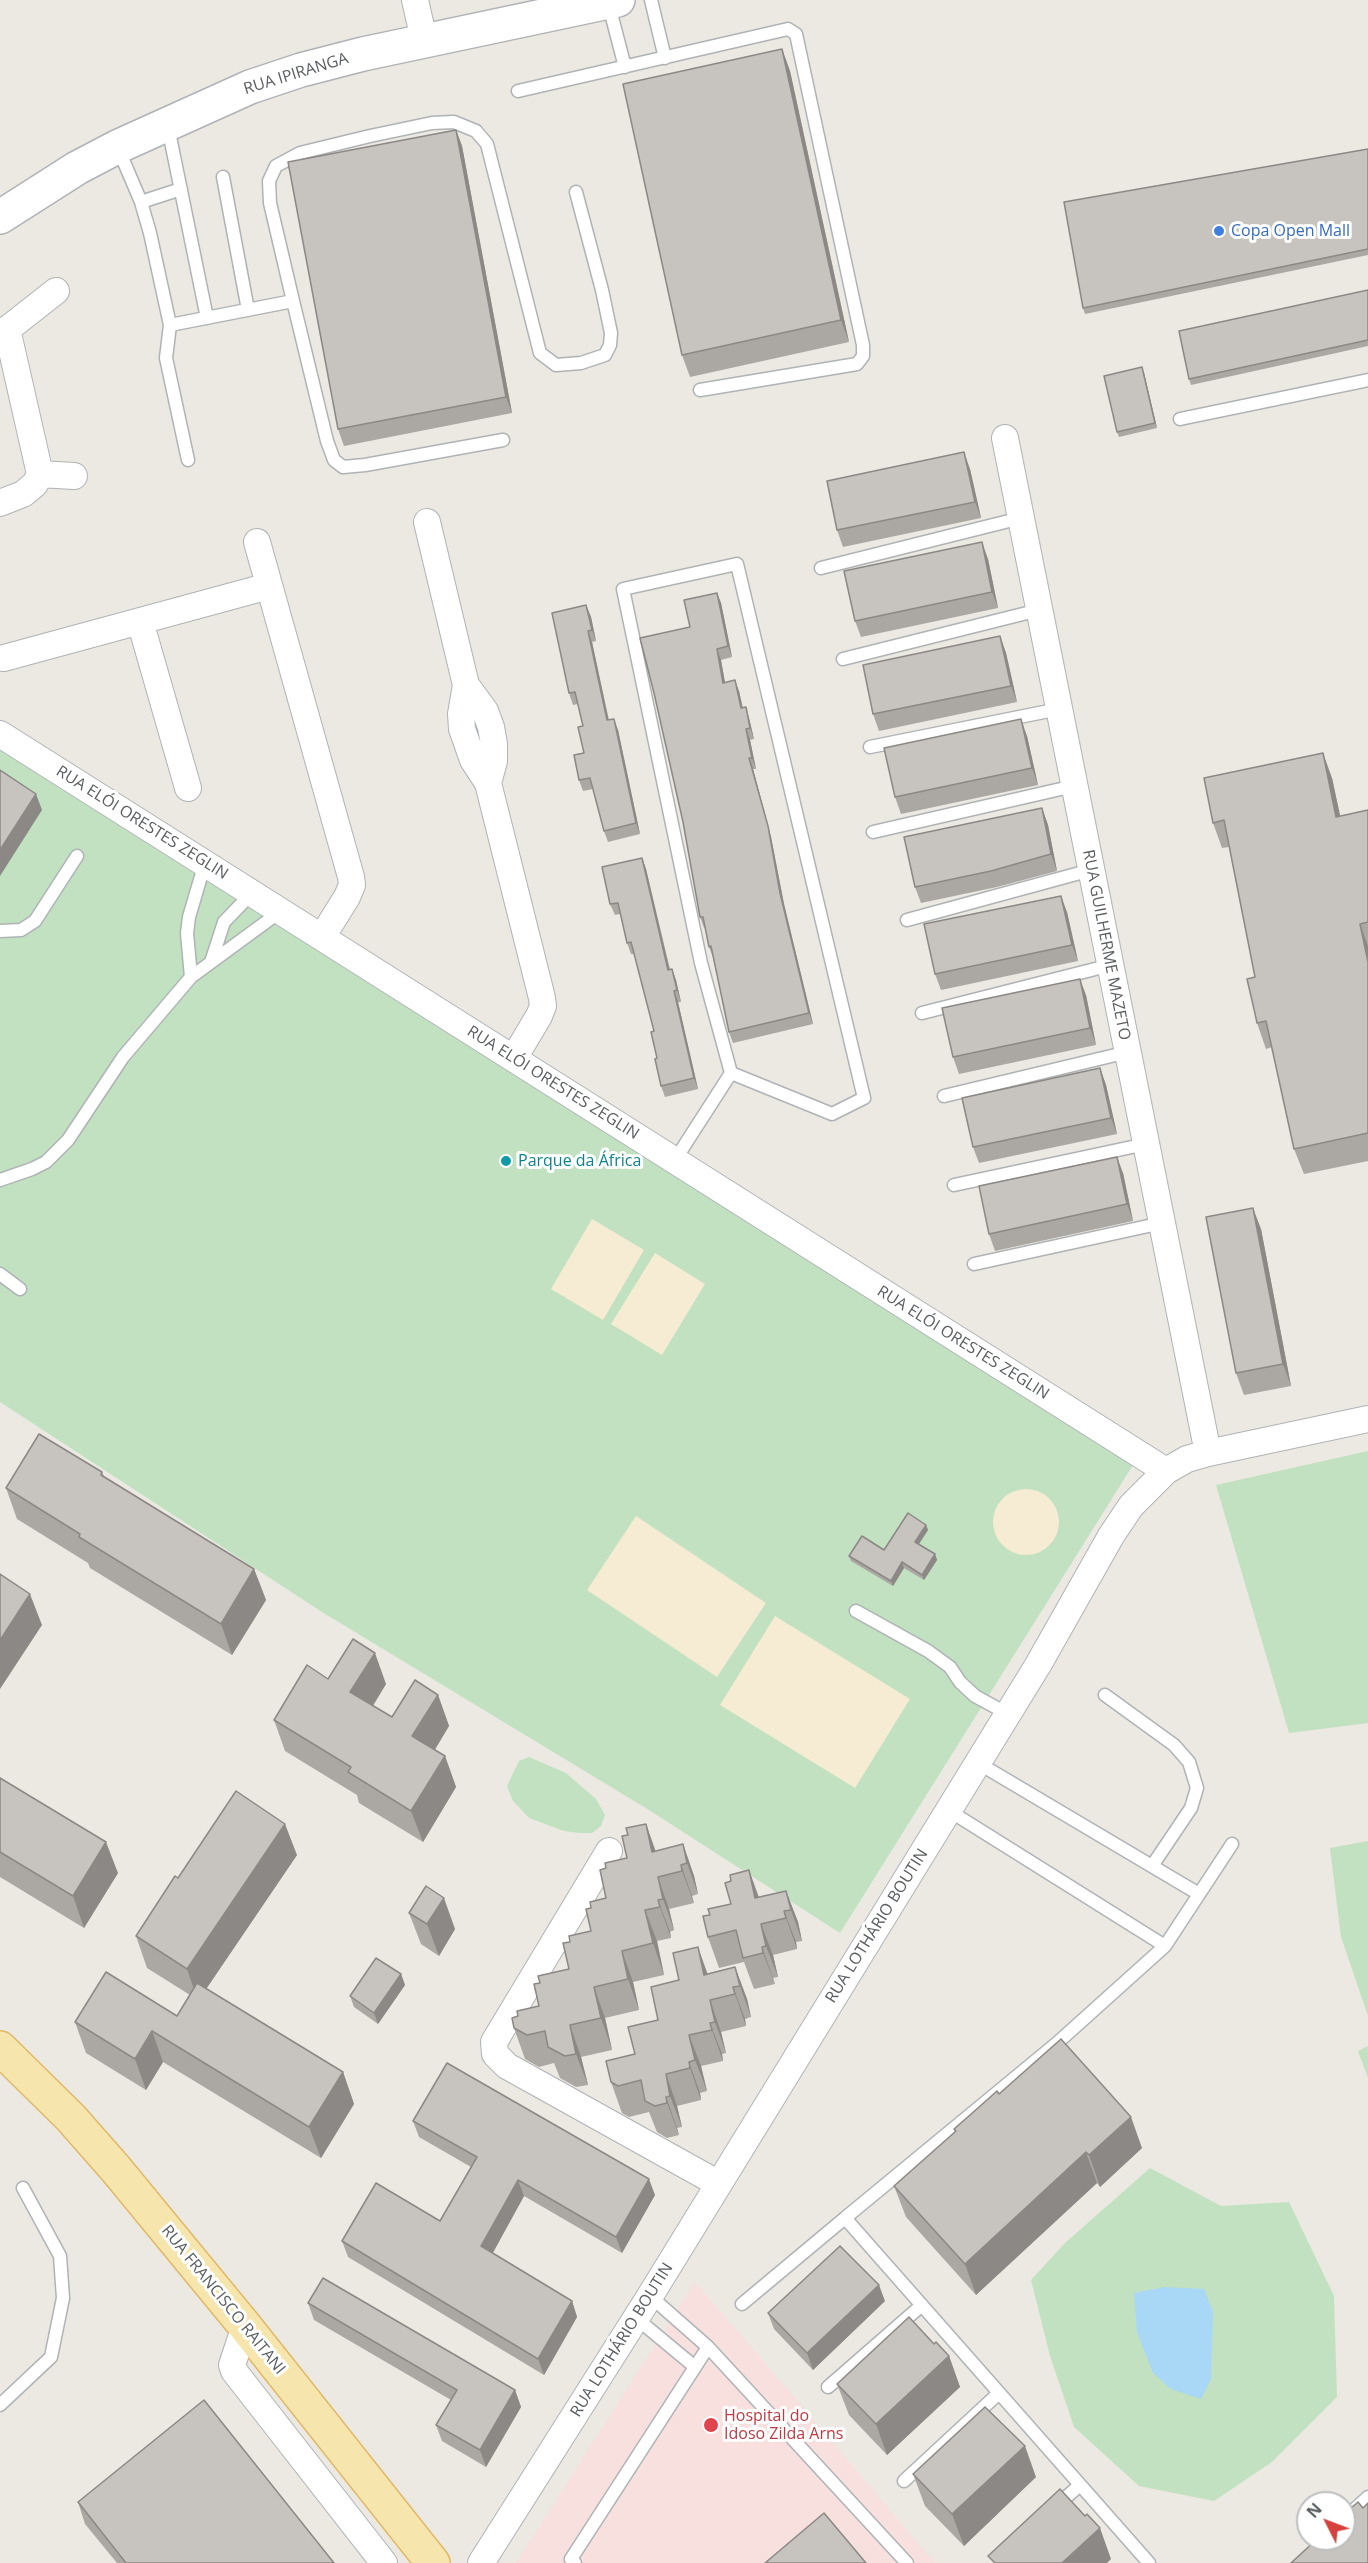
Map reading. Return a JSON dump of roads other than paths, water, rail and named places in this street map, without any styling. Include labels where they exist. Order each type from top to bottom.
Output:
[{"type":"main road","name":"RUA IPIRANGA","points":[[0,217],[77,168],[117,147],[250,87],[302,70],[424,40],[613,1]]},
{"type":"main road","name":"RUA FRANCISCO RAITANI","points":[[0,2048],[43,2089],[115,2168],[245,2326],[433,2563]]},
{"type":"street","points":[[415,0],[424,40]]},
{"type":"street","points":[[0,503],[23,494],[35,484],[40,474],[4,332],[56,291]]},
{"type":"street","name":"RUA GUILHERME MAZETO","points":[[1005,438],[1208,1453]]},
{"type":"street","points":[[40,474],[74,476]]},
{"type":"street","points":[[427,522],[466,685],[462,729],[472,760],[489,783],[543,1006],[514,1058]]},
{"type":"street","points":[[257,542],[351,877],[352,885],[347,897],[322,937]]},
{"type":"street","points":[[4,658],[269,586]]},
{"type":"street","points":[[140,621],[188,788]]},
{"type":"street","name":"RUA ELÓI ORESTES ZEGLIN","points":[[0,734],[1166,1471]]},
{"type":"street","name":"RUA LOTHÁRIO BOUTIN","points":[[481,2563],[650,2296],[978,1763],[1111,1536],[1131,1506],[1166,1471],[1187,1459],[1368,1419]]},
{"type":"street","points":[[609,1851],[494,2042],[495,2054],[507,2066],[719,2184]]},
{"type":"street","points":[[245,2326],[232,2365],[234,2371],[384,2563]]},
{"type":"lane","points":[[651,0],[665,58]]},
{"type":"lane","points":[[613,1],[625,68]]},
{"type":"lane","points":[[518,91],[788,30],[796,34],[863,345],[863,356],[857,364],[700,390]]},
{"type":"lane","points":[[503,440],[410,458],[343,467],[334,460],[327,441],[270,203],[269,182],[276,166],[300,153],[405,128],[454,122],[476,131],[487,144],[540,353],[556,365],[581,363],[605,355],[610,345],[611,333],[603,290],[576,192]]},
{"type":"lane","points":[[167,123],[207,318]]},
{"type":"lane","points":[[117,147],[141,202],[170,325],[166,358],[188,460]]},
{"type":"lane","points":[[222,177],[248,310]]},
{"type":"lane","points":[[141,202],[181,189]]},
{"type":"lane","points":[[170,325],[293,301]]},
{"type":"lane","points":[[1180,419],[1368,380]]},
{"type":"lane","points":[[821,568],[1021,518]]},
{"type":"lane","points":[[675,1160],[731,1073],[701,963],[623,589],[737,564],[864,1098],[832,1114],[731,1073]]},
{"type":"lane","points":[[843,658],[1039,610]]},
{"type":"lane","points":[[870,747],[1059,709]]},
{"type":"lane","points":[[873,832],[1074,786]]},
{"type":"lane","points":[[0,931],[21,930],[35,921],[77,856]]},
{"type":"lane","points":[[191,977],[187,933],[189,917],[205,863]]},
{"type":"lane","points":[[907,920],[1092,870]]},
{"type":"lane","points":[[211,962],[224,922],[252,893]]},
{"type":"lane","points":[[0,1180],[46,1162],[68,1140],[123,1057],[191,977],[281,911]]},
{"type":"lane","points":[[922,1013],[1111,965]]},
{"type":"lane","points":[[944,1096],[1128,1052]]},
{"type":"lane","points":[[954,1185],[1146,1144]]},
{"type":"lane","points":[[974,1264],[1162,1223]]},
{"type":"lane","points":[[0,1275],[20,1289]]},
{"type":"lane","points":[[856,1611],[928,1651],[950,1667],[960,1682],[975,1696],[1008,1714]]},
{"type":"lane","points":[[1105,1695],[1174,1745],[1189,1762],[1197,1788],[1191,1808],[1152,1866]]},
{"type":"lane","points":[[978,1763],[1199,1894]]},
{"type":"lane","points":[[948,1810],[1165,1947]]},
{"type":"lane","points":[[742,2304],[1056,2044],[1165,1947],[1232,1844]]},
{"type":"lane","points":[[0,2405],[51,2357],[63,2298],[60,2256],[23,2188]]},
{"type":"lane","points":[[845,2218],[1149,2563]]},
{"type":"lane","points":[[650,2296],[708,2347],[907,2563]]},
{"type":"lane","points":[[828,2387],[922,2305]]},
{"type":"lane","points":[[636,2318],[695,2367]]},
{"type":"lane","points":[[575,2563],[571,2559],[708,2347]]},
{"type":"lane","points":[[904,2481],[999,2393]]},
{"type":"lane","points":[[1046,2514],[1080,2486]]},
{"type":"lane","points":[[1356,2508],[1368,2497]]},
{"type":"water","points":[[1164,2287],[1204,2289],[1213,2312],[1211,2379],[1201,2399],[1171,2389],[1153,2373],[1137,2332],[1134,2293]]},
{"type":"place","name":"Copa Open Mall","points":[[1219,231]]},
{"type":"place","name":"Parque da África","points":[[506,1161]]},
{"type":"place","name":"Hospital do Idoso Zilda Arns","points":[[711,2425]]}]
